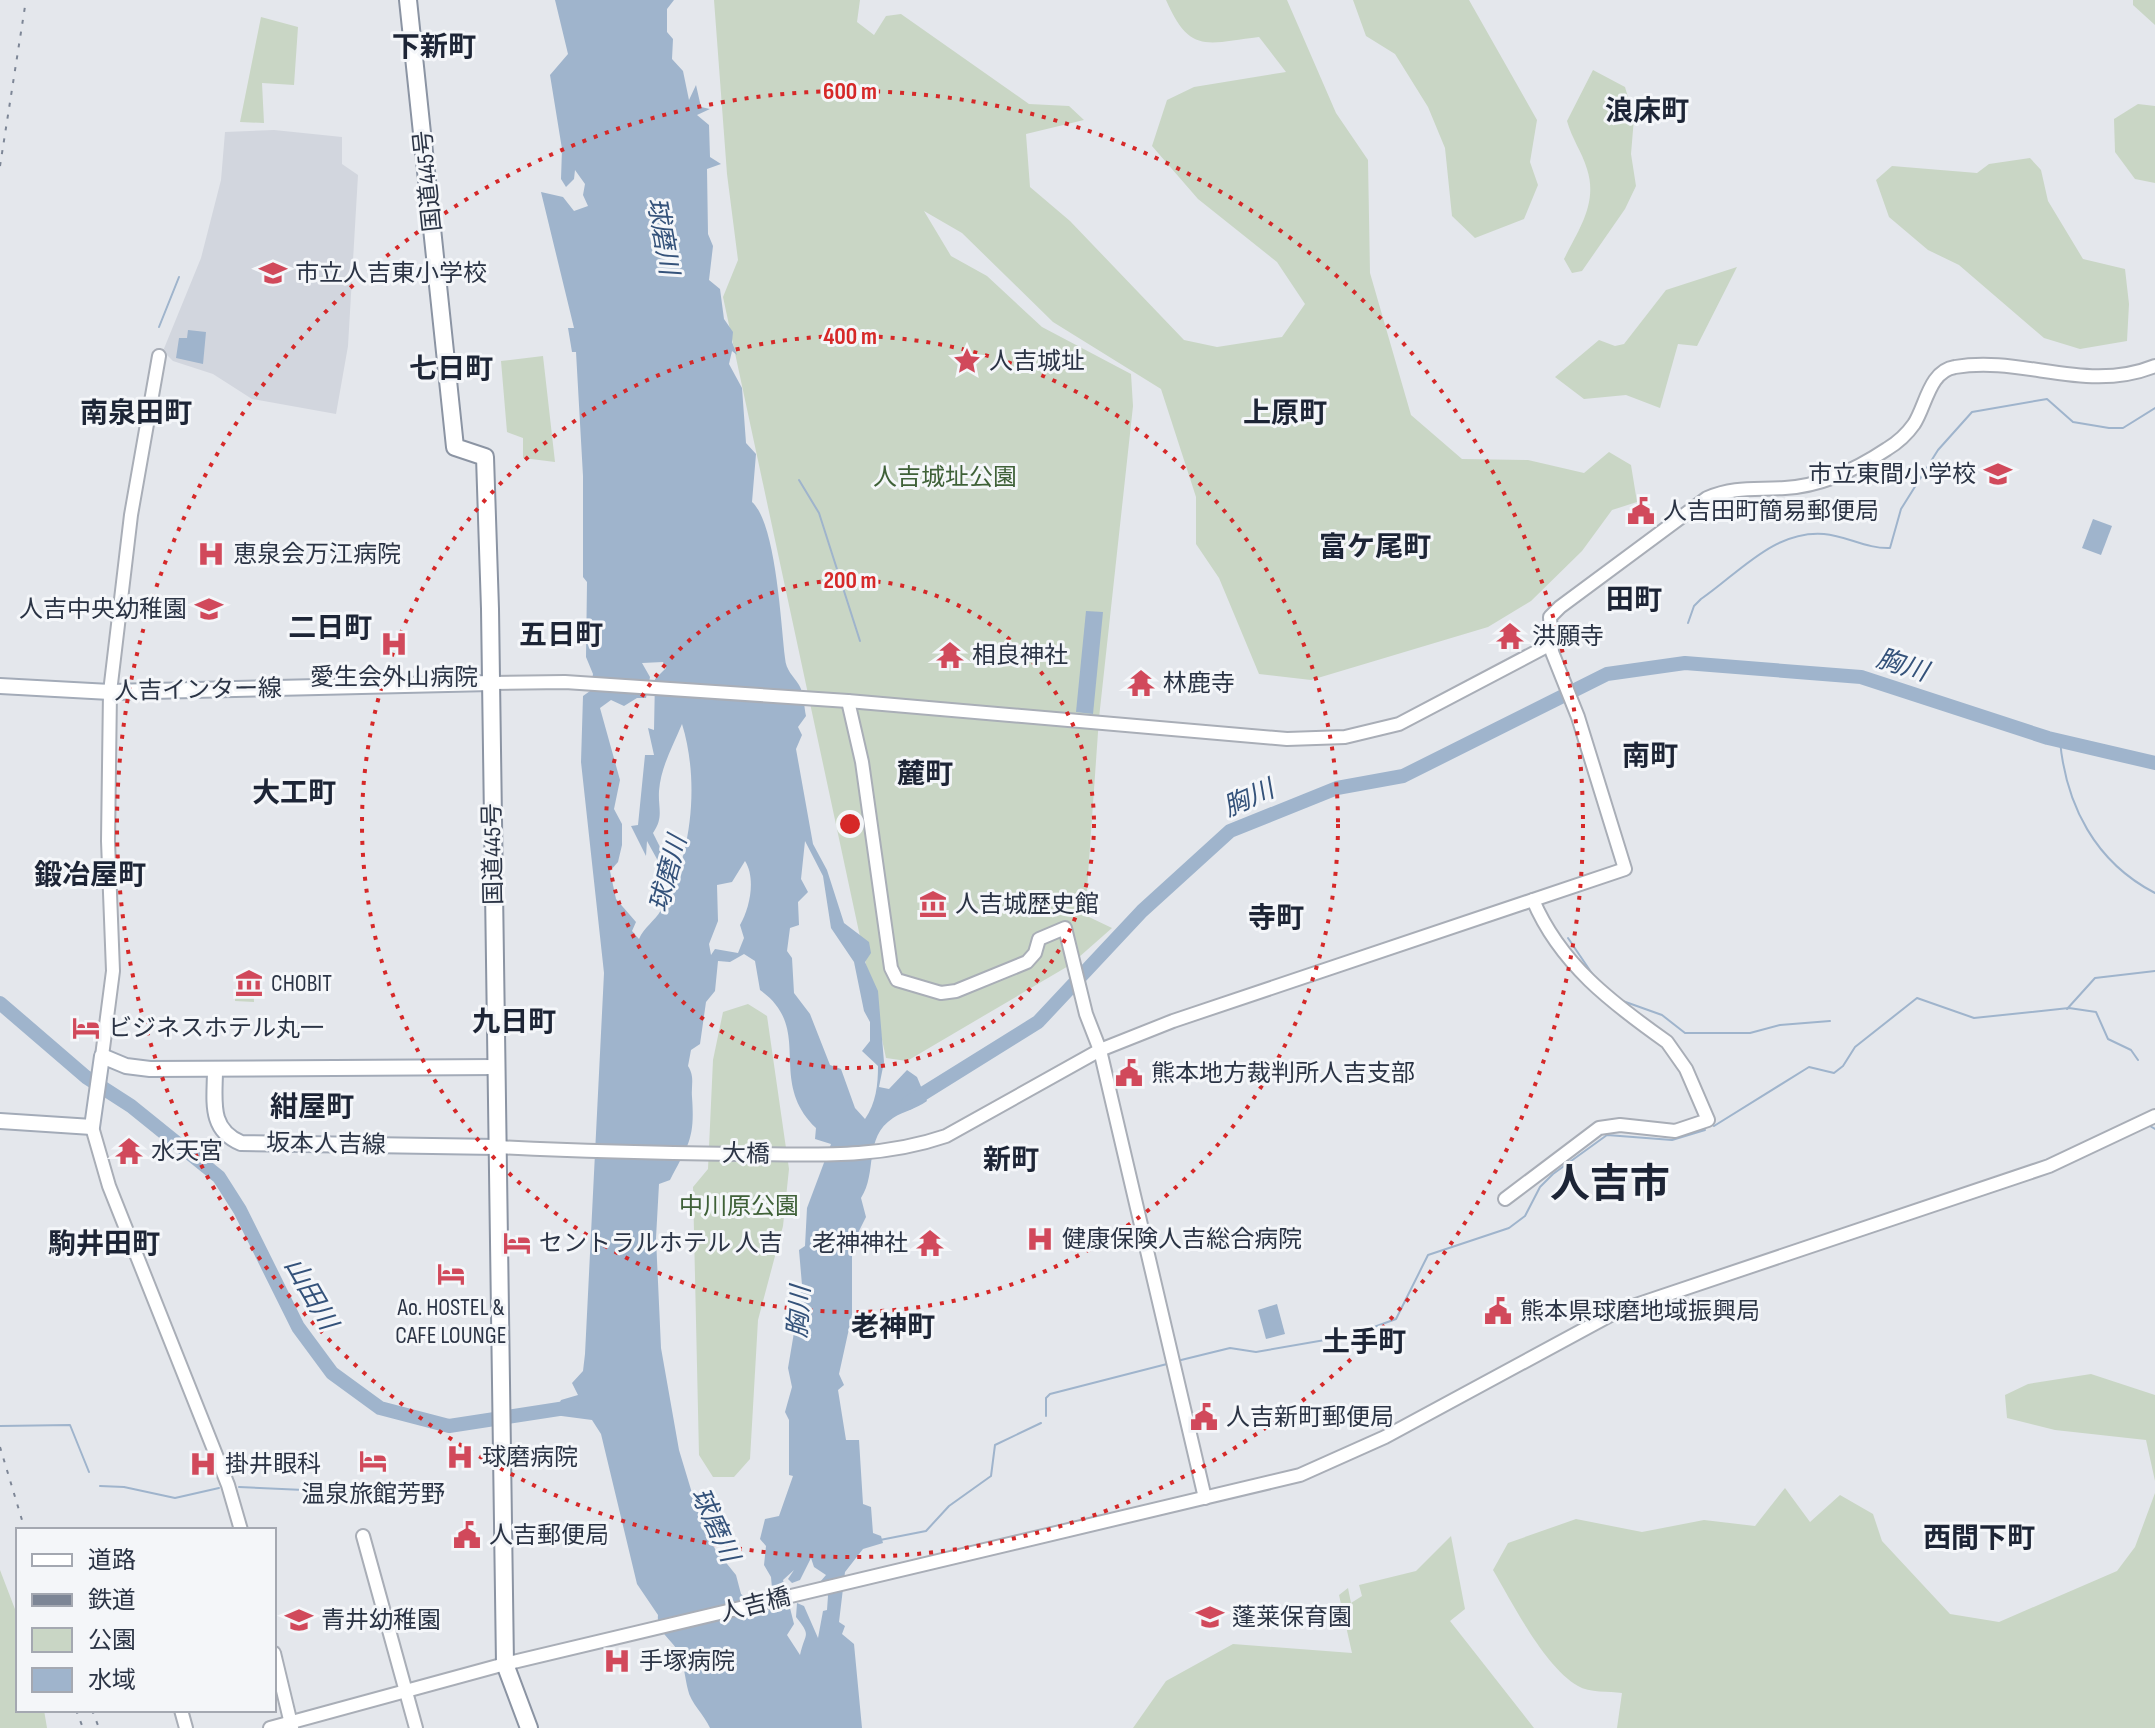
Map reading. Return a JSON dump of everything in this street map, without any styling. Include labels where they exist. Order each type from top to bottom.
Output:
[{"type":"highway","name":"国道445号","points":[[408,0],[455,447],[485,457],[505,1664],[529,1728]]},
{"type":"main road","name":"人吉インター線","points":[[0,686],[110,692],[491,683]]},
{"type":"main road","points":[[0,1121],[94,1123],[101,1060],[150,1069],[496,1067]]},
{"type":"main road","name":"坂本人吉線","points":[[215,1069],[214,1117],[226,1137],[241,1143],[497,1147]]},
{"type":"street","points":[[101,1060],[113,971],[108,841],[110,692],[131,515],[159,356]]},
{"type":"street","points":[[491,683],[572,683],[848,701],[1287,739],[1345,737],[1399,724],[1552,648],[1550,617],[1560,607],[1707,498],[1734,488],[1789,488],[1856,468],[1890,447],[1912,427],[1943,371],[1972,366],[2075,378],[2138,373],[2155,366]]},
{"type":"street","name":"大橋","points":[[497,1147],[806,1156],[904,1149],[946,1136],[1100,1050],[1173,1021],[1625,869],[1552,648]]},
{"type":"street","points":[[848,701],[862,762],[891,968],[897,980],[941,993],[956,991],[1027,962],[1035,953],[1039,939],[1065,928],[1086,1014],[1100,1050],[1205,1498]]},
{"type":"street","points":[[1505,1199],[1599,1128],[1620,1125],[1675,1131],[1708,1120],[1677,1053],[1589,982],[1545,928],[1533,900]]},
{"type":"street","name":"人吉橋","points":[[270,1728],[291,1725],[505,1664],[894,1569],[1205,1498],[1326,1466],[1618,1311],[2049,1166],[2155,1116]]},
{"type":"street","points":[[94,1123],[109,1186],[228,1485],[240,1528]]},
{"type":"street","points":[[363,1536],[416,1728]]},
{"type":"street","points":[[276,1661],[291,1725]]},
{"type":"shaded area","name":"市立人吉東小学校","points":[[274,130],[342,137],[342,164],[358,175],[348,346],[336,414],[252,399],[213,374],[173,361],[163,351],[201,258],[221,180],[225,132]]},
{"type":"green space","name":"人吉城址公園","points":[[714,0],[860,0],[857,22],[874,35],[886,16],[901,14],[1029,104],[1069,106],[1084,120],[1026,134],[1030,187],[1070,221],[1184,340],[1217,347],[1282,337],[1305,304],[1277,262],[1198,199],[1152,146],[1167,100],[1194,87],[1286,72],[1259,37],[1213,42],[1192,37],[1183,30],[1166,0],[1287,0],[1336,113],[1368,160],[1370,273],[1411,415],[1462,459],[1528,460],[1584,473],[1609,452],[1631,465],[1637,502],[1612,510],[1582,551],[1531,601],[1488,627],[1311,680],[1259,674],[1219,578],[1196,544],[1196,497],[1161,389],[1053,322],[962,233],[924,211],[951,256],[987,276],[1042,327],[1131,374],[1133,406],[1099,718],[1086,904],[1089,917],[1112,928],[1070,965],[907,1061],[886,1058],[723,297],[738,260],[727,174]]},
{"type":"green space","points":[[1353,0],[1469,0],[1537,120],[1530,162],[1538,185],[1524,219],[1475,238],[1452,216],[1445,148],[1428,107],[1395,54],[1366,36]]},
{"type":"green space","points":[[2133,0],[2155,0],[2155,25],[2133,5]]},
{"type":"green space","points":[[261,17],[298,27],[294,85],[262,83],[264,123],[240,122]]},
{"type":"green space","points":[[1593,70],[1625,87],[1634,118],[1631,154],[1636,186],[1625,209],[1582,271],[1572,273],[1564,259],[1589,205],[1590,181],[1567,121]]},
{"type":"green space","points":[[2138,104],[2155,106],[2155,183],[2135,179],[2115,152],[2114,119]]},
{"type":"green space","points":[[2030,158],[2041,170],[2048,201],[2083,259],[2125,269],[2129,304],[2127,341],[2080,349],[2044,338],[1959,265],[1928,250],[1889,217],[1876,180],[1892,166],[1977,173],[1989,164]]},
{"type":"green space","points":[[1737,267],[1697,346],[1678,344],[1660,408],[1626,395],[1584,399],[1555,377],[1599,340],[1615,346],[1624,344],[1666,290]]},
{"type":"green space","points":[[543,356],[555,462],[523,458],[523,438],[507,432],[501,361]]},
{"type":"green space","points":[[236,973],[253,973],[254,1002],[235,1001]]},
{"type":"green space","name":"中川原公園","points":[[748,1004],[767,1016],[789,1169],[783,1226],[758,1320],[750,1459],[734,1477],[713,1477],[699,1455],[693,1187],[708,1169],[713,1060],[723,1012]]},
{"type":"green space","points":[[2091,1374],[2155,1395],[2155,1481],[2146,1440],[2055,1430],[2007,1418],[2005,1395],[2028,1384]]},
{"type":"green space","points":[[1785,1488],[1810,1522],[1840,1495],[1873,1514],[1882,1541],[1950,1614],[1999,1622],[2117,1571],[2135,1547],[2155,1493],[2155,1728],[1617,1728],[1622,1693],[1588,1690],[1565,1677],[1530,1633],[1493,1570],[1508,1543],[1576,1519],[1642,1532],[1704,1520],[1755,1526]]},
{"type":"green space","points":[[1451,1536],[1465,1609],[1450,1621],[1534,1728],[1133,1728],[1166,1681],[1233,1644],[1352,1653],[1339,1595],[1348,1588],[1351,1603],[1362,1596],[1359,1585],[1416,1571]]},
{"type":"green space","points":[[0,1570],[16,1612],[16,1712],[44,1712],[47,1728],[0,1728]]},
{"type":"water","name":"球磨川","points":[[555,0],[674,0],[667,9],[667,32],[673,39],[672,59],[683,71],[689,100],[696,85],[701,107],[710,109],[697,115],[709,125],[710,157],[721,164],[707,169],[708,234],[713,246],[709,280],[720,289],[724,319],[733,332],[732,342],[737,355],[732,351],[729,364],[742,388],[746,443],[756,454],[752,502],[760,513],[772,552],[788,670],[803,696],[806,716],[798,727],[802,735],[796,749],[813,844],[827,870],[844,923],[869,942],[871,953],[865,962],[878,991],[884,1062],[879,1087],[889,1089],[907,1070],[917,1077],[927,1101],[893,1118],[878,1135],[861,1198],[866,1217],[852,1245],[852,1315],[839,1374],[844,1385],[838,1390],[846,1440],[859,1440],[863,1504],[871,1507],[873,1533],[881,1536],[883,1543],[863,1549],[845,1572],[839,1622],[845,1626],[842,1634],[854,1644],[862,1728],[710,1728],[689,1695],[679,1653],[662,1631],[658,1615],[637,1584],[601,1434],[592,1420],[554,1415],[561,1400],[578,1395],[572,1383],[583,1371],[585,1354],[604,973],[581,762],[583,696],[590,691],[593,674],[586,657],[587,582],[583,577],[583,476],[576,352],[572,352],[568,328],[574,328],[541,192],[563,197],[574,211],[588,206],[583,195],[585,184],[575,170],[574,179],[566,187],[561,179],[562,149],[550,75],[568,54]],"holes":[[[663,662],[666,668],[655,679],[654,730],[648,728],[654,755],[645,755],[638,825],[631,826],[646,856],[647,841],[663,870],[660,847],[653,833],[659,817],[662,773],[682,724],[691,770],[691,795],[690,819],[680,867],[661,910],[639,939],[632,931],[636,922],[616,899],[610,871],[618,862],[622,845],[622,824],[614,809],[620,780],[600,708],[611,700],[624,706],[637,698],[646,698],[650,677],[642,663]],[[805,841],[823,876],[831,928],[854,962],[864,1011],[870,1022],[870,1041],[862,1051],[878,1066],[878,1073],[874,1100],[865,1119],[855,1108],[841,1069],[830,1065],[810,1014],[794,993],[792,958],[787,951],[790,928],[799,925],[798,902],[808,892],[801,879]],[[745,861],[751,884],[747,910],[740,925],[744,938],[738,953],[715,949],[711,955],[709,944],[718,921],[717,885],[732,882]],[[744,954],[755,961],[760,990],[776,1005],[785,1021],[794,1092],[801,1110],[816,1128],[815,1139],[831,1144],[807,1208],[805,1246],[799,1250],[802,1285],[788,1368],[792,1387],[785,1412],[789,1420],[789,1475],[793,1476],[779,1516],[765,1519],[760,1539],[766,1546],[764,1565],[771,1577],[768,1614],[741,1594],[736,1575],[715,1549],[695,1503],[679,1450],[661,1348],[656,1238],[659,1184],[670,1180],[689,1140],[692,1081],[688,1066],[691,1050],[700,1044],[706,1002],[715,991],[718,961],[730,962]],[[811,1558],[814,1567],[826,1575],[820,1582],[828,1596],[827,1610],[823,1611],[818,1638],[804,1606],[797,1603],[796,1617],[806,1635],[800,1655],[787,1635],[794,1624],[783,1580],[794,1570],[788,1579],[792,1583],[800,1580]]]},
{"type":"water","points":[[188,330],[206,332],[203,364],[176,358],[179,338],[187,338]]},
{"type":"water","points":[[2093,519],[2112,526],[2101,555],[2082,548]]},
{"type":"water","points":[[1086,611],[1103,612],[1093,714],[1076,712]]},
{"type":"water","points":[[1277,1304],[1285,1334],[1266,1339],[1258,1310]]},
{"type":"waterway","points":[[159,327],[179,277]]},
{"type":"waterway","points":[[1688,623],[1694,606],[1701,599],[1758,555],[1789,539],[1824,534],[1873,547],[1890,548],[1901,509],[1938,450],[1972,412],[2047,399],[2073,422],[2123,428],[2155,408]]},
{"type":"waterway","points":[[799,480],[819,513],[860,641]]},
{"type":"waterway","name":"胸川","points":[[908,1103],[1038,1022],[1142,911],[1230,831],[1337,788],[1403,776],[1607,674],[1685,663],[1861,677],[2048,738],[2155,763]]},
{"type":"waterway","points":[[2060,741],[2069,787],[2087,829],[2116,865],[2155,893]]},
{"type":"waterway","points":[[1568,938],[1593,975],[1612,993]]},
{"type":"waterway","points":[[2067,1009],[2095,978],[2155,971]]},
{"type":"waterway","points":[[1714,1126],[1809,1067],[1834,1073],[1843,1066],[1855,1047],[1917,998],[1974,1018],[2069,1008],[2096,1012],[2108,1039],[2131,1050],[2138,1060]]},
{"type":"waterway","points":[[1620,1000],[1662,1015],[1685,1033],[1750,1033],[1780,1025],[1830,1021]]},
{"type":"waterway","name":"山田川","points":[[0,1003],[86,1077],[131,1106],[219,1177],[240,1210],[298,1327],[332,1373],[380,1408],[449,1426],[572,1407]]},
{"type":"waterway","points":[[2150,1126],[2155,1129]]},
{"type":"waterway","points":[[1352,1335],[1396,1319],[1428,1255],[1509,1228],[1525,1216],[1540,1187],[1553,1174],[1607,1135],[1672,1140],[1705,1130]]},
{"type":"waterway","points":[[1177,1361],[1230,1348],[1256,1352],[1348,1336]]},
{"type":"waterway","points":[[1046,1416],[1046,1398],[1050,1394],[1167,1364]]},
{"type":"waterway","points":[[880,1540],[926,1531],[949,1506],[991,1476],[995,1445],[1041,1423]]},
{"type":"waterway","points":[[0,1426],[70,1425],[89,1472]]},
{"type":"waterway","points":[[100,1486],[124,1487],[175,1498],[219,1488]]},
{"type":"waterway","points":[[239,1487],[304,1490],[328,1502]]},
{"type":"railway","points":[[0,166],[26,0]]},
{"type":"railway","points":[[0,1447],[24,1528]]},
{"type":"railway","points":[[77,1712],[83,1728]]},
{"type":"railway","points":[[93,1712],[99,1728]]},
{"type":"place","name":"市立人吉東小学校","points":[[273,273]]},
{"type":"place","name":"人吉城址","points":[[967,361]]},
{"type":"place","name":"市立東間小学校","points":[[1998,474]]},
{"type":"place","name":"人吉田町簡易郵便局","points":[[1641,511]]},
{"type":"place","name":"恵泉会万江病院","points":[[211,554]]},
{"type":"place","name":"人吉中央幼稚園","points":[[209,609]]},
{"type":"place","name":"洪願寺","points":[[1510,636]]},
{"type":"place","name":"愛生会外山病院","points":[[394,644]]},
{"type":"place","name":"相良神社","points":[[950,655]]},
{"type":"place","name":"林鹿寺","points":[[1141,683]]},
{"type":"place","name":"人吉城歴史館","points":[[933,904]]},
{"type":"place","name":"CHOBIT","points":[[249,983]]},
{"type":"place","name":"ビジネスホテル丸一","points":[[86,1028]]},
{"type":"place","name":"熊本地方裁判所人吉支部","points":[[1129,1073]]},
{"type":"place","name":"水天宮","points":[[129,1151]]},
{"type":"place","name":"健康保険人吉総合病院","points":[[1040,1239]]},
{"type":"place","name":"セントラルホテル 人吉","points":[[517,1243]]},
{"type":"place","name":"老神神社","points":[[930,1243]]},
{"type":"place","name":"Ao. HOSTEL & CAFE LOUNGE","points":[[451,1274]]},
{"type":"place","name":"熊本県球磨地域振興局","points":[[1498,1311]]},
{"type":"place","name":"人吉新町郵便局","points":[[1204,1417]]},
{"type":"place","name":"球磨病院","points":[[460,1457]]},
{"type":"place","name":"温泉旅館芳野","points":[[373,1461]]},
{"type":"place","name":"掛井眼科","points":[[203,1464]]},
{"type":"place","name":"人吉郵便局","points":[[467,1535]]},
{"type":"place","name":"蓬莱保育園","points":[[1210,1617]]},
{"type":"place","name":"青井幼稚園","points":[[299,1620]]},
{"type":"place","name":"手塚病院","points":[[617,1661]]},
{"type":"district","name":"下新町","points":[[434,47]]},
{"type":"district","name":"浪床町","points":[[1647,111]]},
{"type":"district","name":"七日町","points":[[451,369]]},
{"type":"district","name":"南泉田町","points":[[136,413]]},
{"type":"district","name":"上原町","points":[[1285,413]]},
{"type":"district","name":"富ケ尾町","points":[[1375,547]]},
{"type":"district","name":"田町","points":[[1634,600]]},
{"type":"district","name":"二日町","points":[[330,628]]},
{"type":"district","name":"五日町","points":[[561,635]]},
{"type":"district","name":"南町","points":[[1650,756]]},
{"type":"district","name":"麓町","points":[[925,774]]},
{"type":"district","name":"大工町","points":[[294,793]]},
{"type":"district","name":"鍛冶屋町","points":[[90,875]]},
{"type":"district","name":"寺町","points":[[1276,918]]},
{"type":"district","name":"九日町","points":[[514,1022]]},
{"type":"district","name":"紺屋町","points":[[312,1107]]},
{"type":"district","name":"新町","points":[[1011,1160]]},
{"type":"district","name":"人吉市","points":[[1610,1185]]},
{"type":"district","name":"駒井田町","points":[[104,1244]]},
{"type":"district","name":"老神町","points":[[893,1327]]},
{"type":"district","name":"土手町","points":[[1364,1342]]},
{"type":"district","name":"西間下町","points":[[1979,1538]]}]
